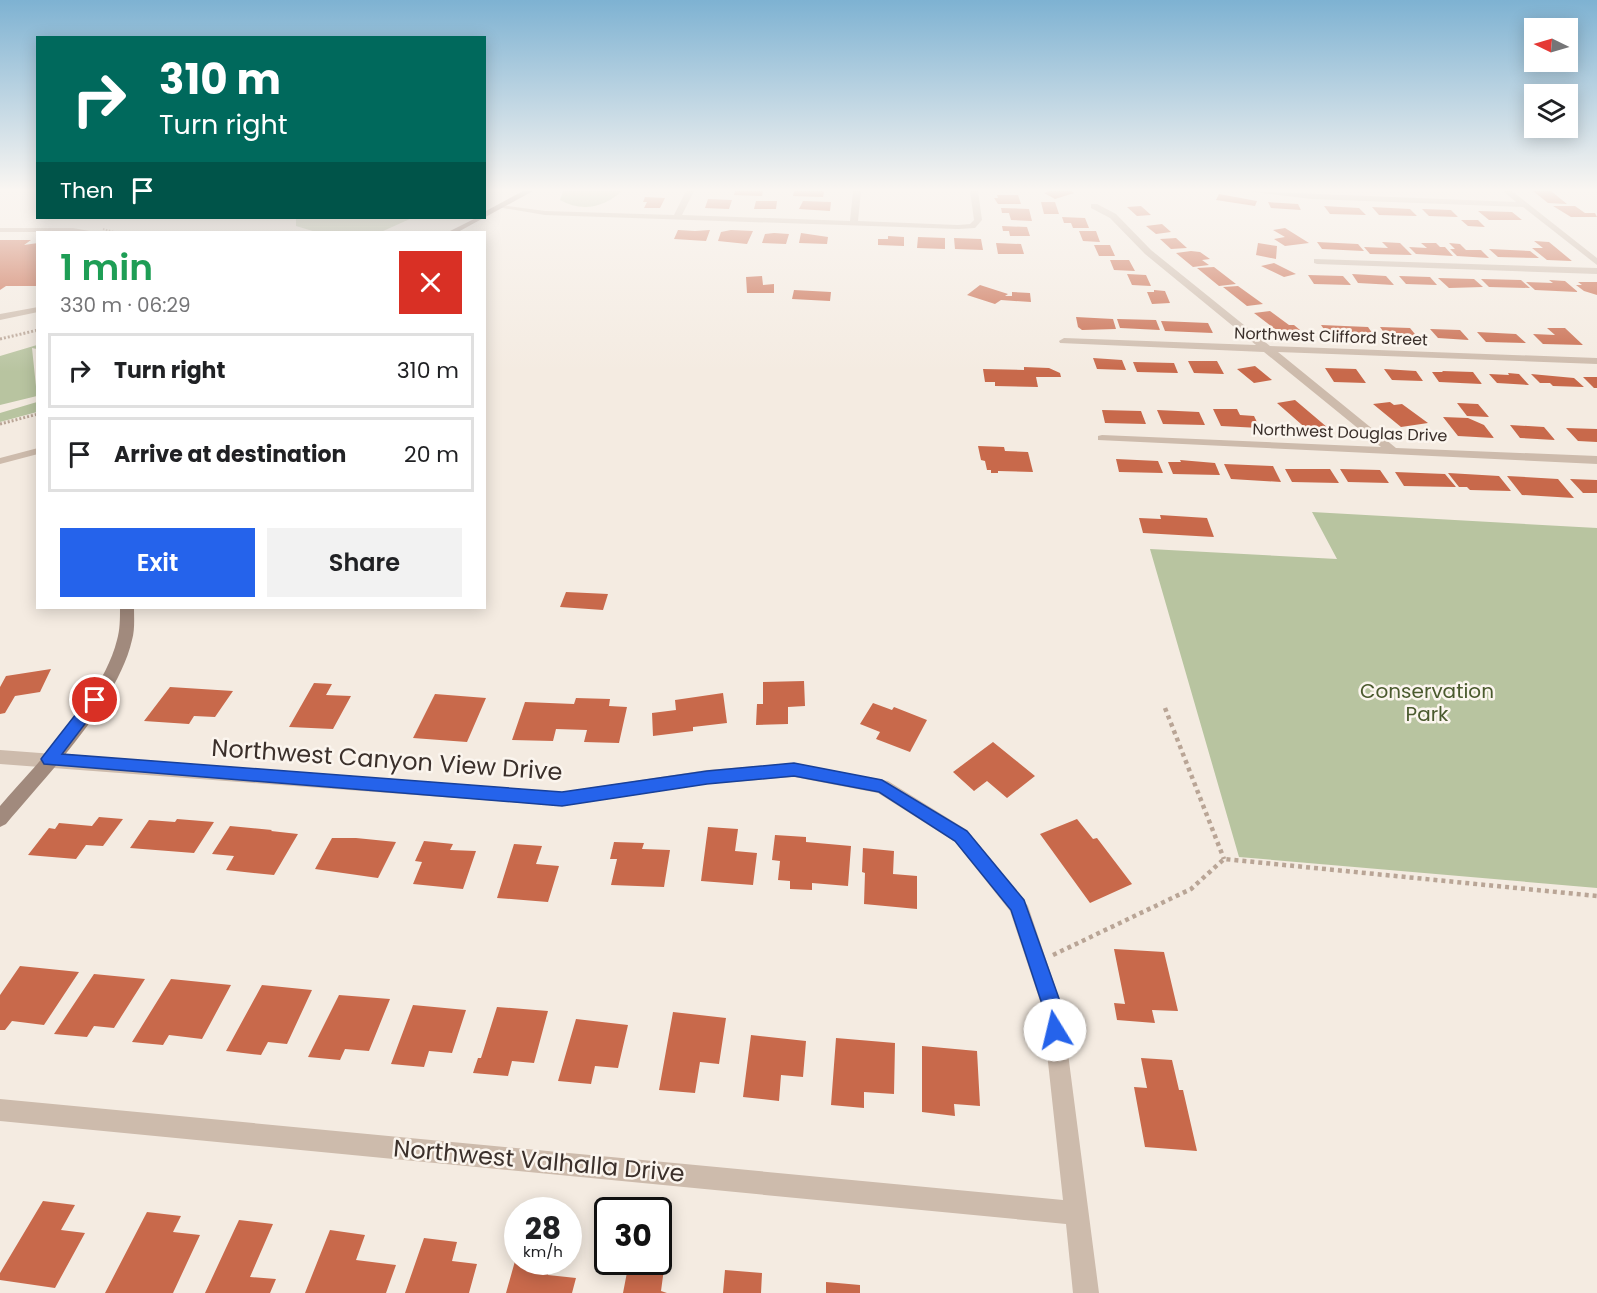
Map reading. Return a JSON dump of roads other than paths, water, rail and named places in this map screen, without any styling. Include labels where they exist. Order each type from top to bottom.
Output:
[{"type":"street","points":[[1147,251],[1393,451]]},
{"type":"street","points":[[1584,251],[1597,262]]},
{"type":"street","points":[[1317,261],[1597,271]]},
{"type":"street","name":"Northwest Clifford Street","points":[[1064,341],[1597,361]]},
{"type":"street","name":"Northwest Douglas Drive","points":[[1102,438],[1597,460]]},
{"type":"street","points":[[0,819],[95,700],[113,672],[125,641],[128,609]]},
{"type":"street","name":"Northwest Canyon View Drive","points":[[0,757],[562,799],[707,777],[794,770],[882,786],[961,836],[1018,906],[1052,1007],[1086,1293]]},
{"type":"street","name":"Northwest Valhalla Drive","points":[[0,1110],[1077,1213]]},
{"type":"lane","points":[[0,317],[36,309]]},
{"type":"lane","points":[[0,460],[36,451]]},
{"type":"park label","name":"Conservation Park","points":[[1427,702]]}]
